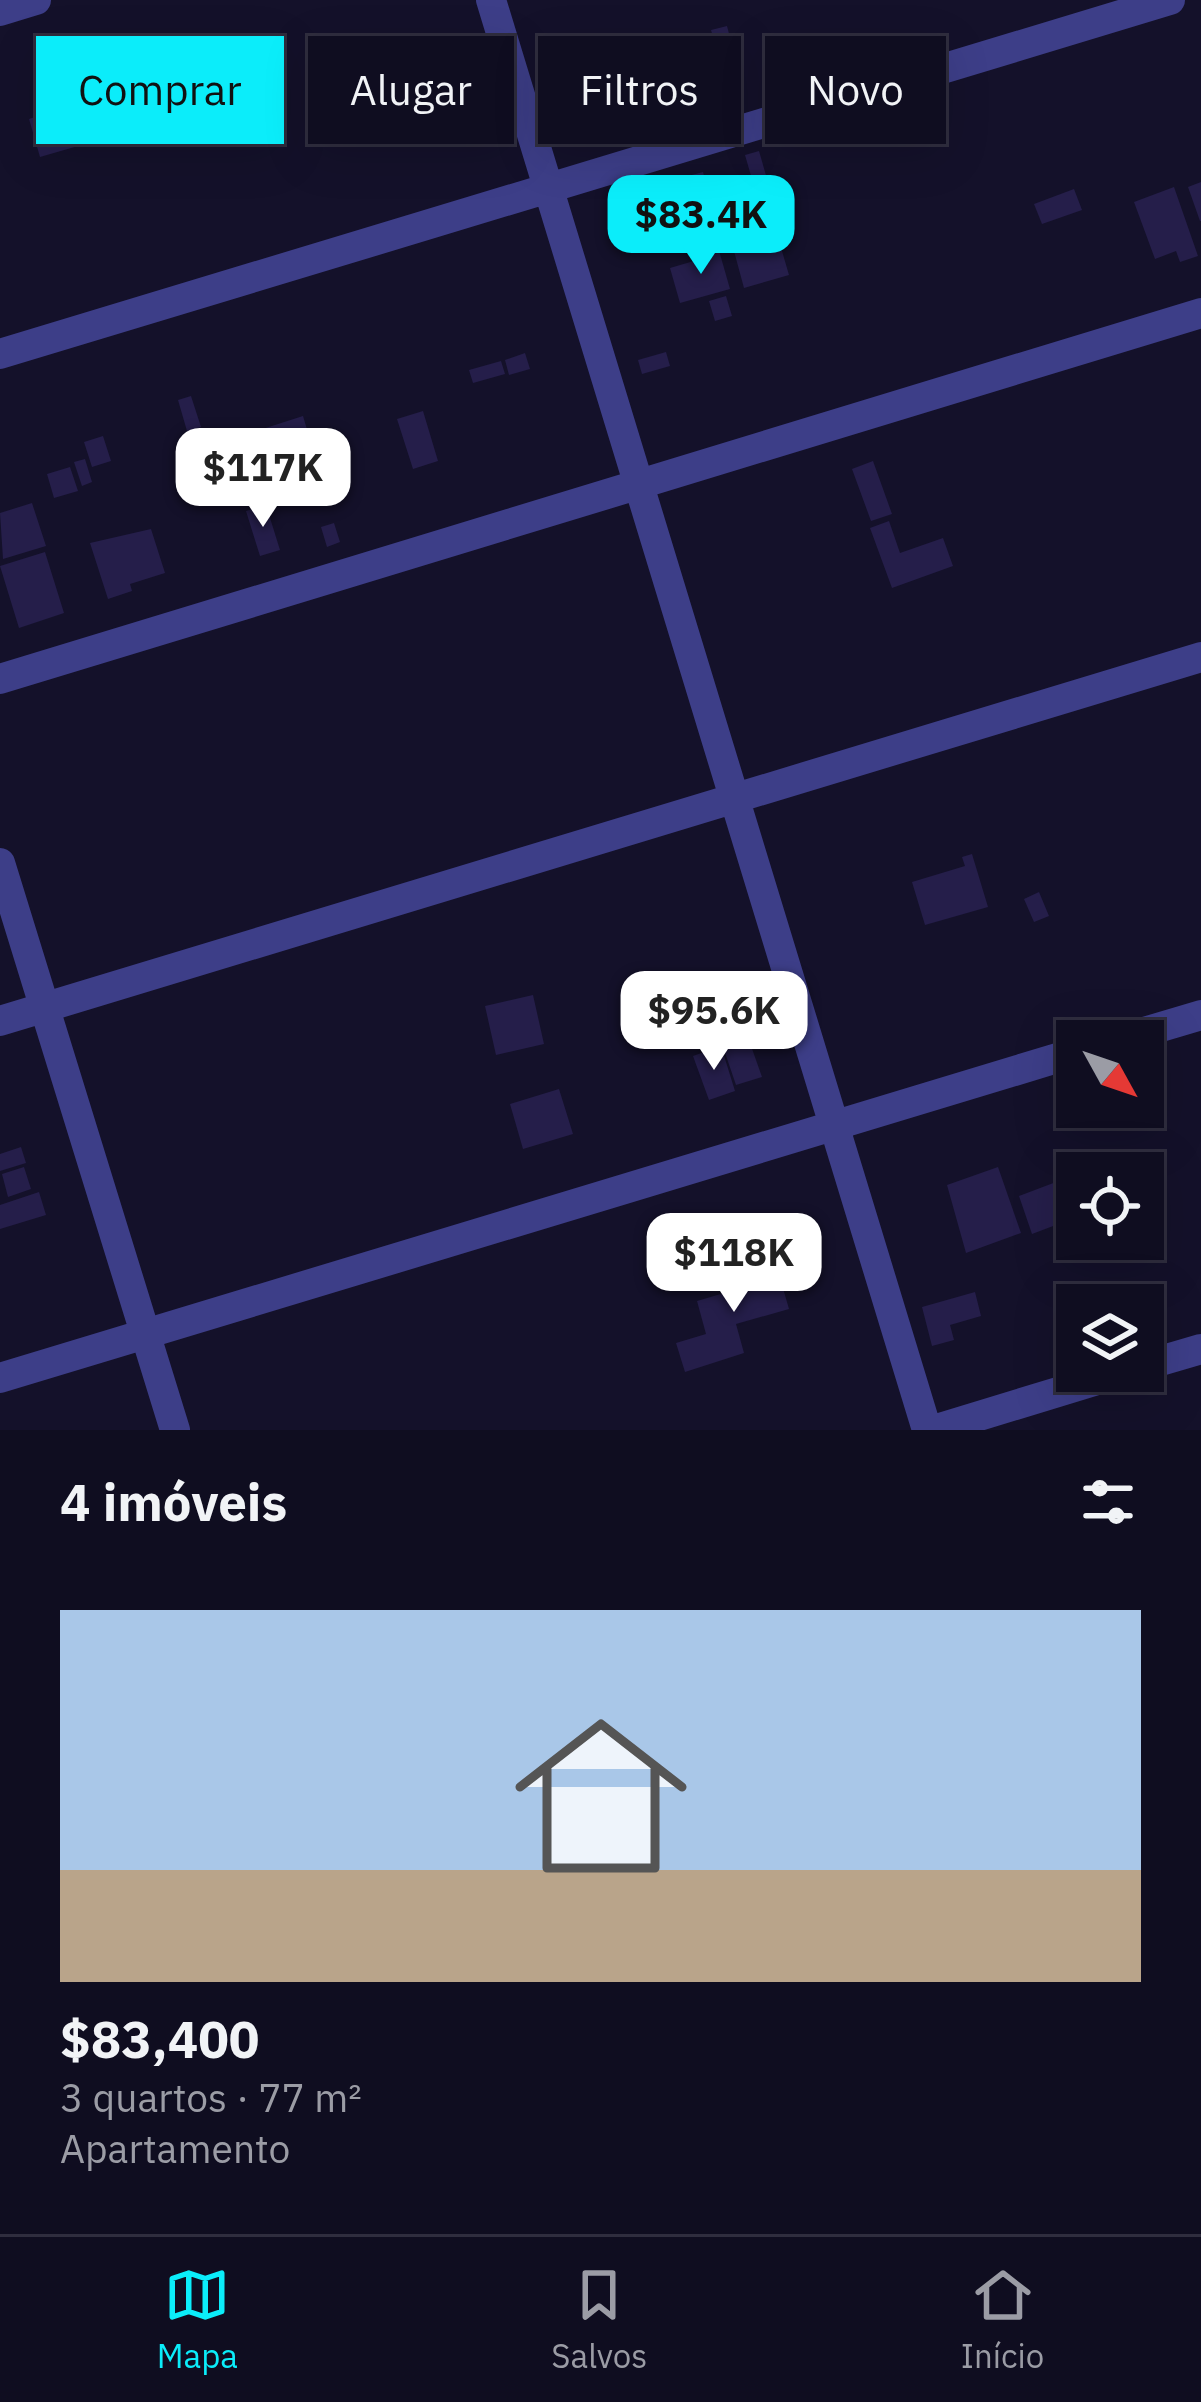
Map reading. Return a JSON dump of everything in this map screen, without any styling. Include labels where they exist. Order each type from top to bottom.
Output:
[{"type":"street","points":[[0,11],[36,0]]},
{"type":"street","points":[[491,0],[930,1430],[1057,1392]]},
{"type":"street","points":[[0,354],[1170,0]]},
{"type":"street","points":[[0,679],[1201,313]]},
{"type":"street","points":[[0,1021],[1201,657]]},
{"type":"street","points":[[0,863],[175,1430]]},
{"type":"street","points":[[1164,1026],[1201,1015]]},
{"type":"street","points":[[0,1378],[1056,1058]]},
{"type":"street","points":[[1164,1359],[1201,1348]]},
{"type":"building","points":[[727,26],[730,36],[713,36],[711,30]]},
{"type":"building","points":[[36,117],[36,143],[29,119]]},
{"type":"building","points":[[36,144],[85,144],[40,157]]},
{"type":"building","points":[[759,151],[778,217],[764,221],[745,155]]},
{"type":"building","points":[[703,172],[707,186],[692,191],[688,176]]},
{"type":"building","points":[[1201,182],[1201,221],[1200,221],[1188,187]]},
{"type":"building","points":[[720,184],[730,220],[717,224],[708,188]]},
{"type":"building","points":[[1174,187],[1198,256],[1180,262],[1176,251],[1155,259],[1134,202]]},
{"type":"building","points":[[1074,189],[1082,210],[1042,224],[1034,204]]},
{"type":"building","points":[[775,227],[789,275],[744,288],[731,240]]},
{"type":"building","points":[[718,247],[730,289],[680,303],[670,268],[704,258],[702,251]]},
{"type":"building","points":[[726,296],[732,316],[715,321],[709,301]]},
{"type":"building","points":[[666,352],[670,366],[642,374],[638,360]]},
{"type":"building","points":[[525,353],[530,369],[509,375],[505,360]]},
{"type":"building","points":[[501,361],[505,374],[473,383],[469,370]]},
{"type":"building","points":[[191,396],[201,427],[187,431],[178,400]]},
{"type":"building","points":[[423,411],[438,461],[413,469],[397,419]]},
{"type":"building","points":[[303,416],[323,483],[248,507],[228,440]]},
{"type":"building","points":[[103,436],[111,461],[92,467],[84,442]]},
{"type":"building","points":[[85,459],[92,482],[82,486],[74,462]]},
{"type":"building","points":[[873,461],[892,514],[871,521],[852,469]]},
{"type":"building","points":[[70,467],[78,491],[54,498],[47,474]]},
{"type":"building","points":[[32,503],[46,546],[3,559],[0,513]]},
{"type":"building","points":[[266,505],[280,550],[260,556],[246,511]]},
{"type":"building","points":[[889,521],[900,553],[943,538],[953,566],[892,588],[870,528]]},
{"type":"building","points":[[334,523],[340,542],[327,547],[321,527]]},
{"type":"building","points":[[151,529],[165,573],[130,584],[132,591],[108,599],[90,543]]},
{"type":"building","points":[[45,552],[64,613],[19,628],[0,566]]},
{"type":"building","points":[[972,854],[988,907],[925,925],[912,882],[965,866],[962,857]]},
{"type":"building","points":[[1039,892],[1049,916],[1034,922],[1024,899]]},
{"type":"building","points":[[737,977],[743,995],[638,1029],[632,1011]]},
{"type":"building","points":[[533,995],[544,1044],[496,1055],[485,1006]]},
{"type":"building","points":[[744,1026],[762,1077],[736,1085],[719,1035]]},
{"type":"building","points":[[721,1046],[735,1091],[709,1100],[693,1056]]},
{"type":"building","points":[[559,1089],[573,1134],[523,1149],[510,1104]]},
{"type":"building","points":[[21,1147],[26,1163],[0,1171],[0,1154]]},
{"type":"building","points":[[24,1167],[31,1189],[8,1197],[2,1174]]},
{"type":"building","points":[[998,1167],[1021,1233],[966,1253],[947,1185]]},
{"type":"building","points":[[1056,1182],[1056,1225],[1032,1234],[1019,1196]]},
{"type":"building","points":[[39,1192],[46,1215],[0,1229],[0,1205]]},
{"type":"building","points":[[774,1257],[789,1309],[736,1324],[744,1353],[685,1372],[676,1343],[706,1334],[697,1301],[741,1288],[735,1268]]},
{"type":"building","points":[[975,1292],[981,1316],[950,1325],[954,1340],[932,1346],[922,1307]]}]
